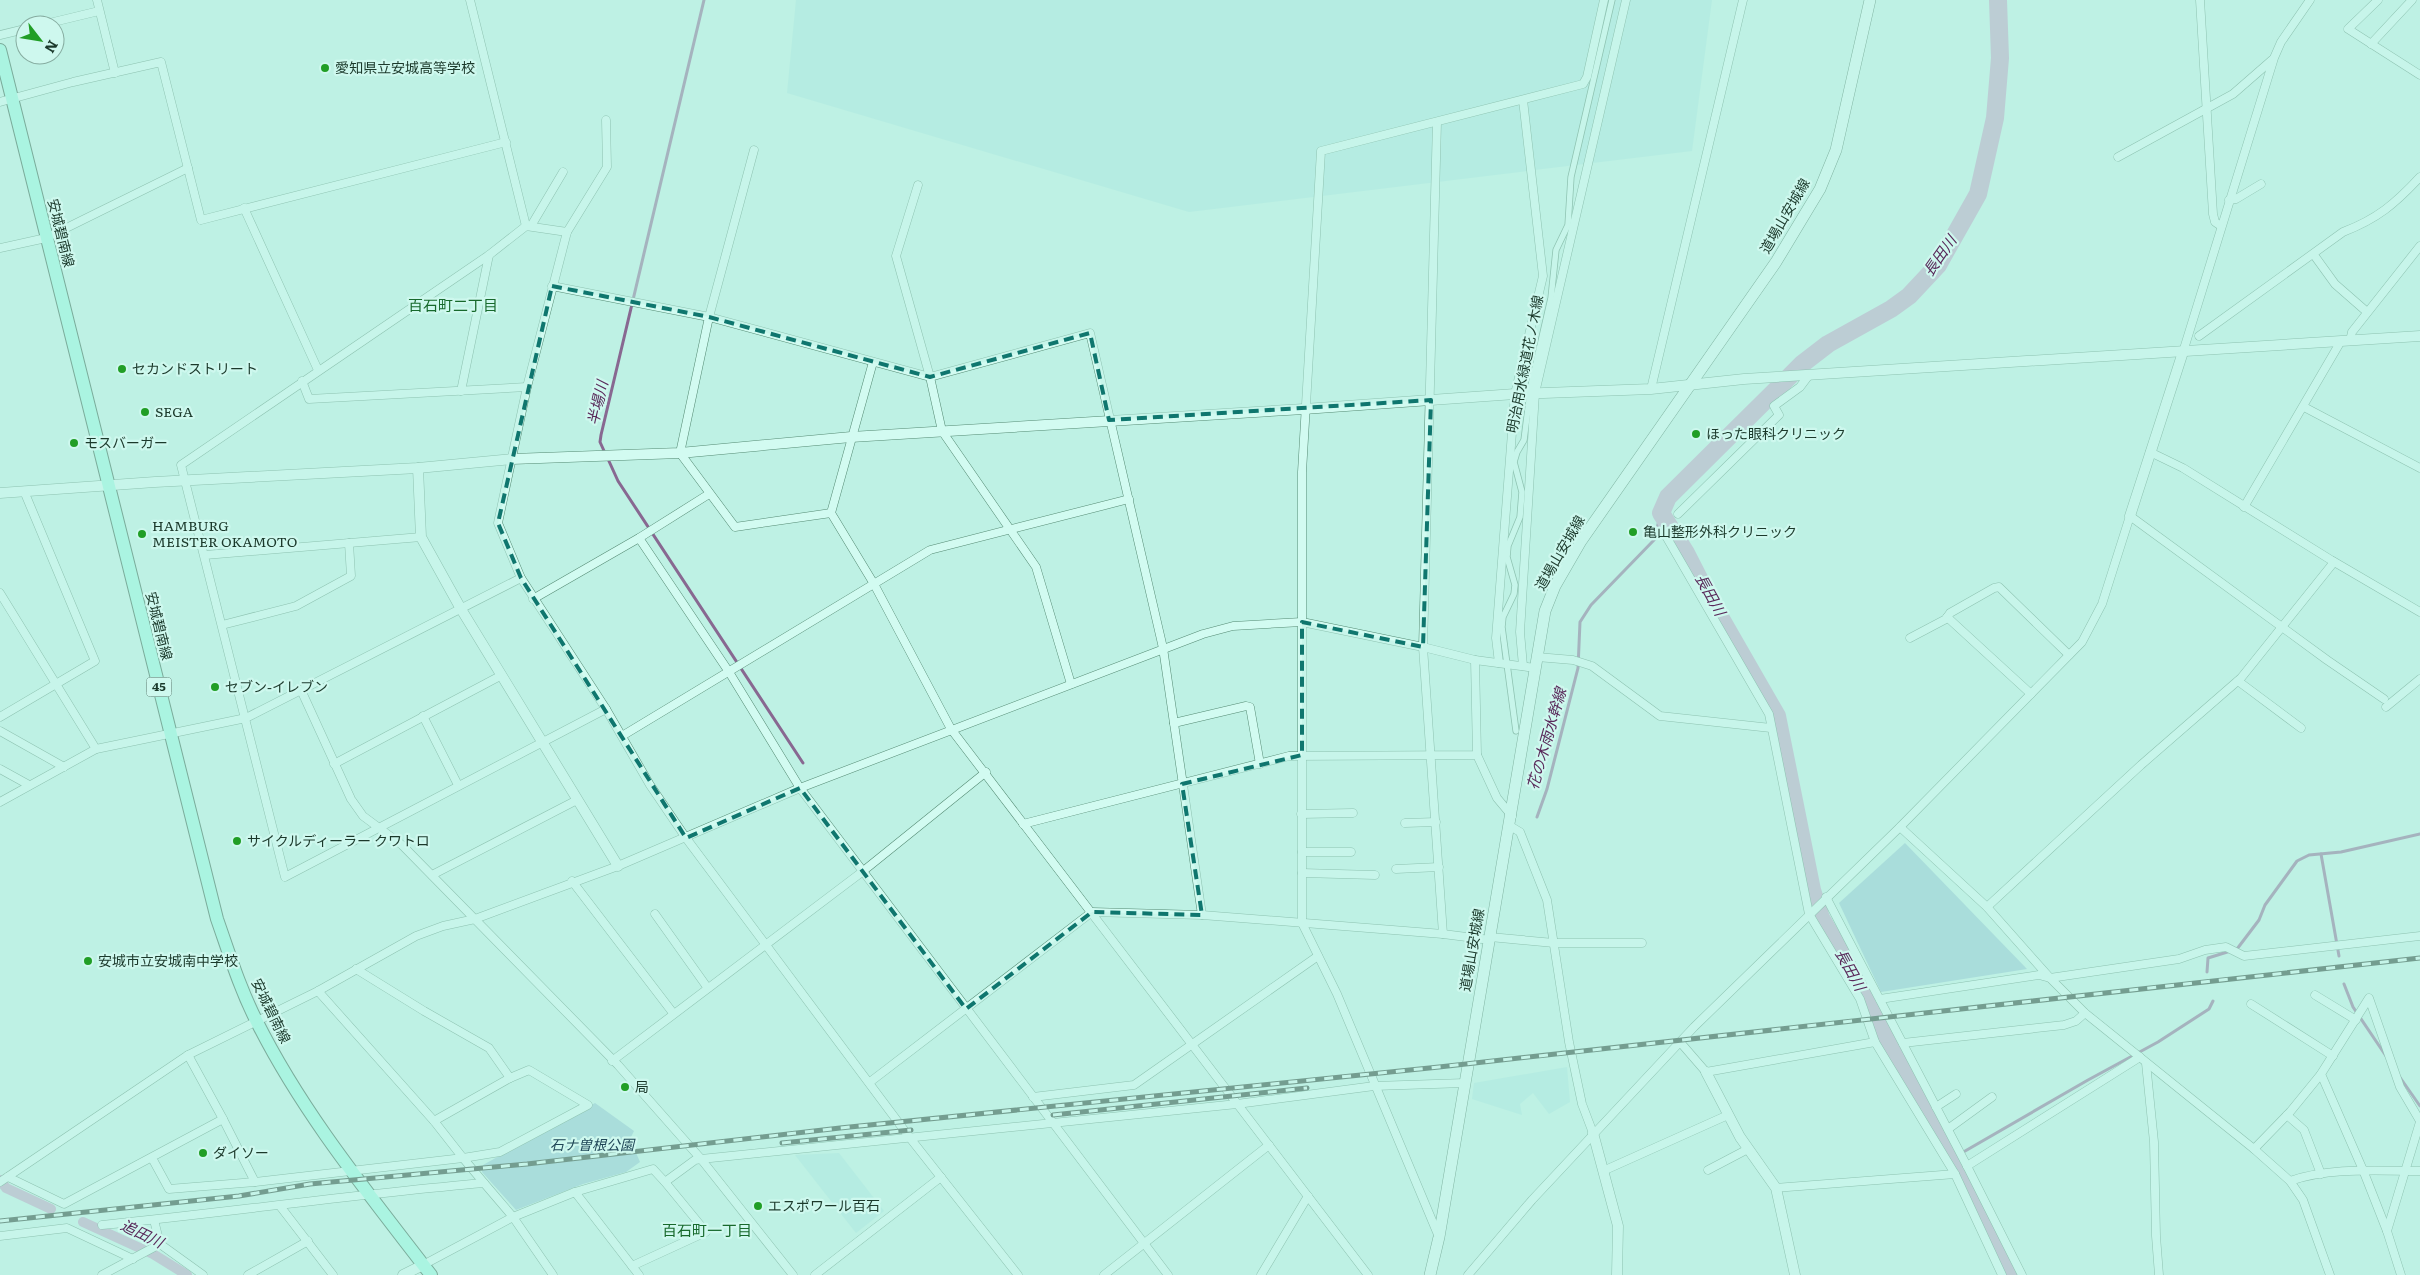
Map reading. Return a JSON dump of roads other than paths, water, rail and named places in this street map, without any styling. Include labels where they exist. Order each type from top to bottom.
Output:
[{"type":"main road","name":"道場山安城線","points":[[1430,1275],[1511,821],[1545,611],[1555,586],[1581,541],[1776,262],[1820,189],[1836,150],[1870,0]]},
{"type":"main road","name":"安城碧南線","points":[[0,50],[6,100],[46,238],[108,486],[118,515],[217,919],[236,974],[257,1021],[312,1118],[431,1275]]},
{"type":"street","points":[[97,0],[115,73]]},
{"type":"street","points":[[470,0],[528,226]]},
{"type":"street","points":[[1438,1237],[1374,1086],[1369,1068],[1302,923],[1302,472],[1304,410],[1322,151],[1583,84],[1587,77],[1604,0]]},
{"type":"street","name":"明治用水緑道花ノ木線","points":[[1516,731],[1503,663],[1502,628],[1503,616],[1514,594],[1515,585],[1508,557],[1508,546],[1520,517],[1522,492],[1514,462],[1524,440],[1551,298],[1556,250],[1568,225],[1570,177],[1612,0]]},
{"type":"street","points":[[1523,666],[1520,632],[1533,393],[1626,0]]},
{"type":"street","points":[[1651,389],[1743,0]]},
{"type":"street","points":[[2200,0],[2213,214],[2215,222],[2221,226]]},
{"type":"street","points":[[1468,1275],[1532,1200],[1680,1042],[1810,912],[1900,827],[2082,642],[2102,604],[2183,352],[2274,58],[2281,42],[2310,0]]},
{"type":"street","points":[[2378,0],[2348,29],[2420,75]]},
{"type":"street","points":[[2371,44],[2412,0]]},
{"type":"street","points":[[65,19],[99,11]]},
{"type":"street","points":[[0,35],[15,31]]},
{"type":"street","points":[[2118,157],[2207,110],[2233,94],[2274,58]]},
{"type":"street","points":[[6,100],[161,62],[200,220],[506,142]]},
{"type":"street","points":[[1503,663],[1496,638],[1515,394],[1543,276],[1523,100]]},
{"type":"street","points":[[606,120],[606,167],[567,232],[527,387],[498,523],[521,578],[606,709],[650,785],[686,838],[910,1138],[1018,1275]]},
{"type":"street","points":[[1437,122],[1423,646],[1443,934]]},
{"type":"street","points":[[680,454],[709,317],[754,150]]},
{"type":"street","points":[[0,248],[46,238],[188,168]]},
{"type":"street","points":[[564,172],[528,226],[489,255],[181,465],[285,877],[606,709]]},
{"type":"street","points":[[2199,336],[2314,255],[2343,232],[2368,222],[2385,211],[2420,177]]},
{"type":"street","points":[[2229,200],[2236,199],[2261,184]]},
{"type":"street","points":[[918,185],[896,256],[930,377],[942,431],[1036,567],[1071,684]]},
{"type":"street","points":[[244,208],[318,370]]},
{"type":"street","points":[[528,226],[567,232]]},
{"type":"street","points":[[2244,507],[2345,341],[2420,246]]},
{"type":"street","points":[[461,391],[489,255]]},
{"type":"street","points":[[2314,255],[2335,284],[2367,312]]},
{"type":"street","points":[[552,286],[709,317],[930,377],[1090,333],[1162,648],[1202,915]]},
{"type":"street","points":[[0,493],[418,468],[512,459],[680,454],[851,437],[1109,420],[1304,410],[1515,394],[1651,389],[1744,378],[2420,336]]},
{"type":"street","points":[[873,362],[831,513],[874,584],[951,729],[986,772],[1023,824],[1368,1275]]},
{"type":"street","points":[[1678,514],[1779,415],[1774,406],[1800,387],[1809,375]]},
{"type":"street","points":[[302,381],[309,399],[527,387]]},
{"type":"street","points":[[2304,407],[2420,468]]},
{"type":"street","points":[[2150,452],[2183,468],[2334,562],[2420,612]]},
{"type":"street","points":[[680,454],[735,527],[831,513]]},
{"type":"street","points":[[418,468],[422,538],[460,609],[618,866]]},
{"type":"street","points":[[0,717],[95,661],[24,491]]},
{"type":"street","points":[[534,599],[709,494]]},
{"type":"street","points":[[622,736],[930,550],[1129,499]]},
{"type":"street","points":[[2130,516],[2385,703],[2420,680]]},
{"type":"street","points":[[1664,531],[1769,714],[1810,912],[1860,999],[1875,1042],[1955,1174],[2002,1275]]},
{"type":"street","points":[[204,554],[422,538]]},
{"type":"street","points":[[638,538],[729,672],[800,788],[1168,1275]]},
{"type":"street","points":[[222,625],[296,606],[351,576],[349,543]]},
{"type":"street","points":[[1987,907],[2141,765],[2238,680],[2283,628],[2334,562]]},
{"type":"street","points":[[0,802],[96,748],[246,718],[521,578]]},
{"type":"street","points":[[1910,638],[1994,588],[1999,588],[2069,655]]},
{"type":"street","points":[[1,595],[96,748]]},
{"type":"street","points":[[1947,617],[2031,694]]},
{"type":"street","points":[[4,1180],[188,1055],[318,990],[416,936],[443,926],[475,920],[572,881],[618,866],[800,788],[951,729],[1162,648],[1233,626],[1302,622],[1423,646],[1475,660],[1523,666],[1536,662],[1573,660],[1592,666],[1660,716],[1771,728]]},
{"type":"street","points":[[1475,660],[1477,755],[1497,798],[1520,832],[1547,900],[1569,1042],[1582,1104],[1593,1133],[1618,1226],[1617,1275]]},
{"type":"street","points":[[334,764],[502,676]]},
{"type":"street","points":[[2238,680],[2301,728]]},
{"type":"street","points":[[301,690],[351,799],[363,816],[402,845],[432,874],[612,1061],[701,1159],[793,1275]]},
{"type":"street","points":[[1174,723],[1246,706],[1250,707],[1260,764]]},
{"type":"street","points":[[423,716],[458,785]]},
{"type":"street","points":[[0,731],[64,767]]},
{"type":"street","points":[[1023,824],[1302,755],[1477,755]]},
{"type":"street","points":[[0,769],[29,785]]},
{"type":"street","points":[[612,1061],[707,987],[862,872],[986,772]]},
{"type":"street","points":[[432,874],[577,800]]},
{"type":"street","points":[[1301,814],[1353,813]]},
{"type":"street","points":[[1405,823],[1436,822]]},
{"type":"street","points":[[1900,827],[1987,907],[2085,1014],[2254,1149],[2290,1181],[2303,1200],[2330,1275]]},
{"type":"street","points":[[1302,852],[1351,852]]},
{"type":"street","points":[[1396,869],[1438,867]]},
{"type":"street","points":[[1302,873],[1374,875]]},
{"type":"street","points":[[572,881],[673,1013]]},
{"type":"street","points":[[1824,899],[1903,1043],[2022,1275]]},
{"type":"street","points":[[870,1082],[1092,912],[1202,915],[1554,944],[1642,943]]},
{"type":"street","points":[[655,914],[707,987]]},
{"type":"street","points":[[1880,1000],[2039,975],[2050,978],[2179,959],[2205,950],[2226,947],[2244,956],[2420,936]]},
{"type":"street","points":[[1033,1096],[1134,1085],[1191,1043],[1318,956]]},
{"type":"street","points":[[356,969],[424,1011],[490,1048],[510,1078]]},
{"type":"street","points":[[318,990],[434,1122],[513,1217],[553,1275]]},
{"type":"street","points":[[2315,995],[2356,1020]]},
{"type":"street","points":[[2254,1149],[2287,1115],[2321,1074],[2369,998],[2400,1087],[2420,1121],[2387,1231]]},
{"type":"street","points":[[2251,1004],[2333,1056]]},
{"type":"street","points":[[1903,1043],[2064,1025],[2076,1021],[2085,1014]]},
{"type":"street","points":[[1680,1042],[1706,1072],[1748,1149],[1776,1188],[1795,1275]]},
{"type":"street","points":[[1706,1072],[1875,1042]]},
{"type":"street","points":[[188,1055],[255,1182]]},
{"type":"street","points":[[1967,1166],[2143,1060]]},
{"type":"street","points":[[2143,1060],[2154,1142],[2156,1236],[2159,1275]]},
{"type":"street","points":[[152,1158],[169,1189],[255,1182],[463,1158],[500,1152],[588,1104],[529,1070],[510,1078],[434,1122]]},
{"type":"street","points":[[2321,1074],[2363,1170],[2387,1231],[2401,1275]]},
{"type":"street","points":[[665,1182],[696,1160],[701,1159],[1238,1104],[1374,1086],[1465,1083]]},
{"type":"street","points":[[1936,1107],[1956,1094]]},
{"type":"street","points":[[1948,1129],[1992,1097]]},
{"type":"street","points":[[1604,1171],[1728,1115]]},
{"type":"street","points":[[2287,1115],[2304,1130],[2321,1174]]},
{"type":"street","points":[[4,1180],[64,1204],[223,1119]]},
{"type":"street","points":[[1104,1275],[1269,1145]]},
{"type":"street","points":[[1708,1170],[1748,1149]]},
{"type":"street","points":[[403,1275],[513,1217],[575,1192],[653,1169],[706,1232],[632,1266]]},
{"type":"street","points":[[2290,1181],[2306,1175],[2363,1170],[2420,1171]]},
{"type":"street","points":[[1776,1188],[1955,1174]]},
{"type":"street","points":[[815,1275],[941,1177]]},
{"type":"street","points":[[102,1225],[280,1206],[369,1193],[484,1183]]},
{"type":"street","points":[[575,1192],[639,1275]]},
{"type":"street","points":[[1262,1275],[1308,1196]]},
{"type":"street","points":[[280,1206],[333,1275]]},
{"type":"street","points":[[154,1220],[160,1244],[203,1275]]},
{"type":"street","points":[[0,1236],[67,1228],[133,1258]]},
{"type":"street","points":[[248,1275],[308,1241]]},
{"type":"street","points":[[102,1275],[160,1244]]},
{"type":"waterway","name":"半場川","points":[[605,453],[600,442],[601,435],[704,0]]},
{"type":"waterway","name":"長田川","points":[[1998,0],[2000,58],[1995,118],[1978,194],[1938,265],[1909,296],[1891,309],[1828,344],[1802,364],[1668,497],[1661,513],[1686,553],[1708,596],[1777,716],[1812,890],[1821,918],[1854,974],[1880,1028],[1953,1158],[2010,1275]]},
{"type":"waterway","name":"半場川","points":[[608,459],[618,481],[803,763]]},
{"type":"waterway","name":"花の木雨水幹線","points":[[1537,817],[1547,789],[1578,668],[1580,622],[1591,605],[1654,540],[1661,513]]},
{"type":"waterway","points":[[2207,972],[2208,958],[2237,949],[2259,920],[2265,905],[2297,861],[2309,855],[2341,852],[2420,834]]},
{"type":"waterway","points":[[2321,854],[2339,956]]},
{"type":"waterway","points":[[2344,984],[2353,1007],[2386,1056]]},
{"type":"waterway","points":[[1953,1158],[2158,1042],[2209,1009],[2213,1001]]},
{"type":"waterway","points":[[2399,1076],[2420,1106]]},
{"type":"waterway","name":"追田川","points":[[0,1180],[6,1188],[51,1209]]},
{"type":"waterway","name":"追田川","points":[[83,1222],[153,1254],[187,1275]]},
{"type":"railway","points":[[0,1221],[239,1196],[310,1184],[527,1164],[840,1128],[1439,1067],[2420,958]]},
{"type":"railway","points":[[1053,1115],[1307,1088]]},
{"type":"railway","points":[[782,1143],[911,1130]]},
{"type":"place","name":"愛知県立安城高等学校","points":[[325,68]]},
{"type":"place","name":"セカンドストリート","points":[[122,369]]},
{"type":"place","name":"SEGA","points":[[145,412]]},
{"type":"place","name":"ほった眼科クリニック","points":[[1696,434]]},
{"type":"place","name":"モスバーガー","points":[[74,443]]},
{"type":"place","name":"亀山整形外科クリニック","points":[[1633,532]]},
{"type":"place","name":"HAMBURG MEISTER OKAMOTO","points":[[142,534]]},
{"type":"place","name":"セブン-イレブン","points":[[215,687]]},
{"type":"place","name":"サイクルディーラー クワトロ","points":[[237,841]]},
{"type":"place","name":"安城市立安城南中学校","points":[[88,961]]},
{"type":"place","name":"局","points":[[625,1087]]},
{"type":"place","name":"ダイソー","points":[[203,1153]]},
{"type":"place","name":"エスポワール百石","points":[[758,1206]]},
{"type":"district","name":"百石町二丁目","points":[[453,306]]},
{"type":"district","name":"百石町一丁目","points":[[707,1231]]},
{"type":"park label","name":"石ナ曽根公園","points":[[592,1145]]}]
